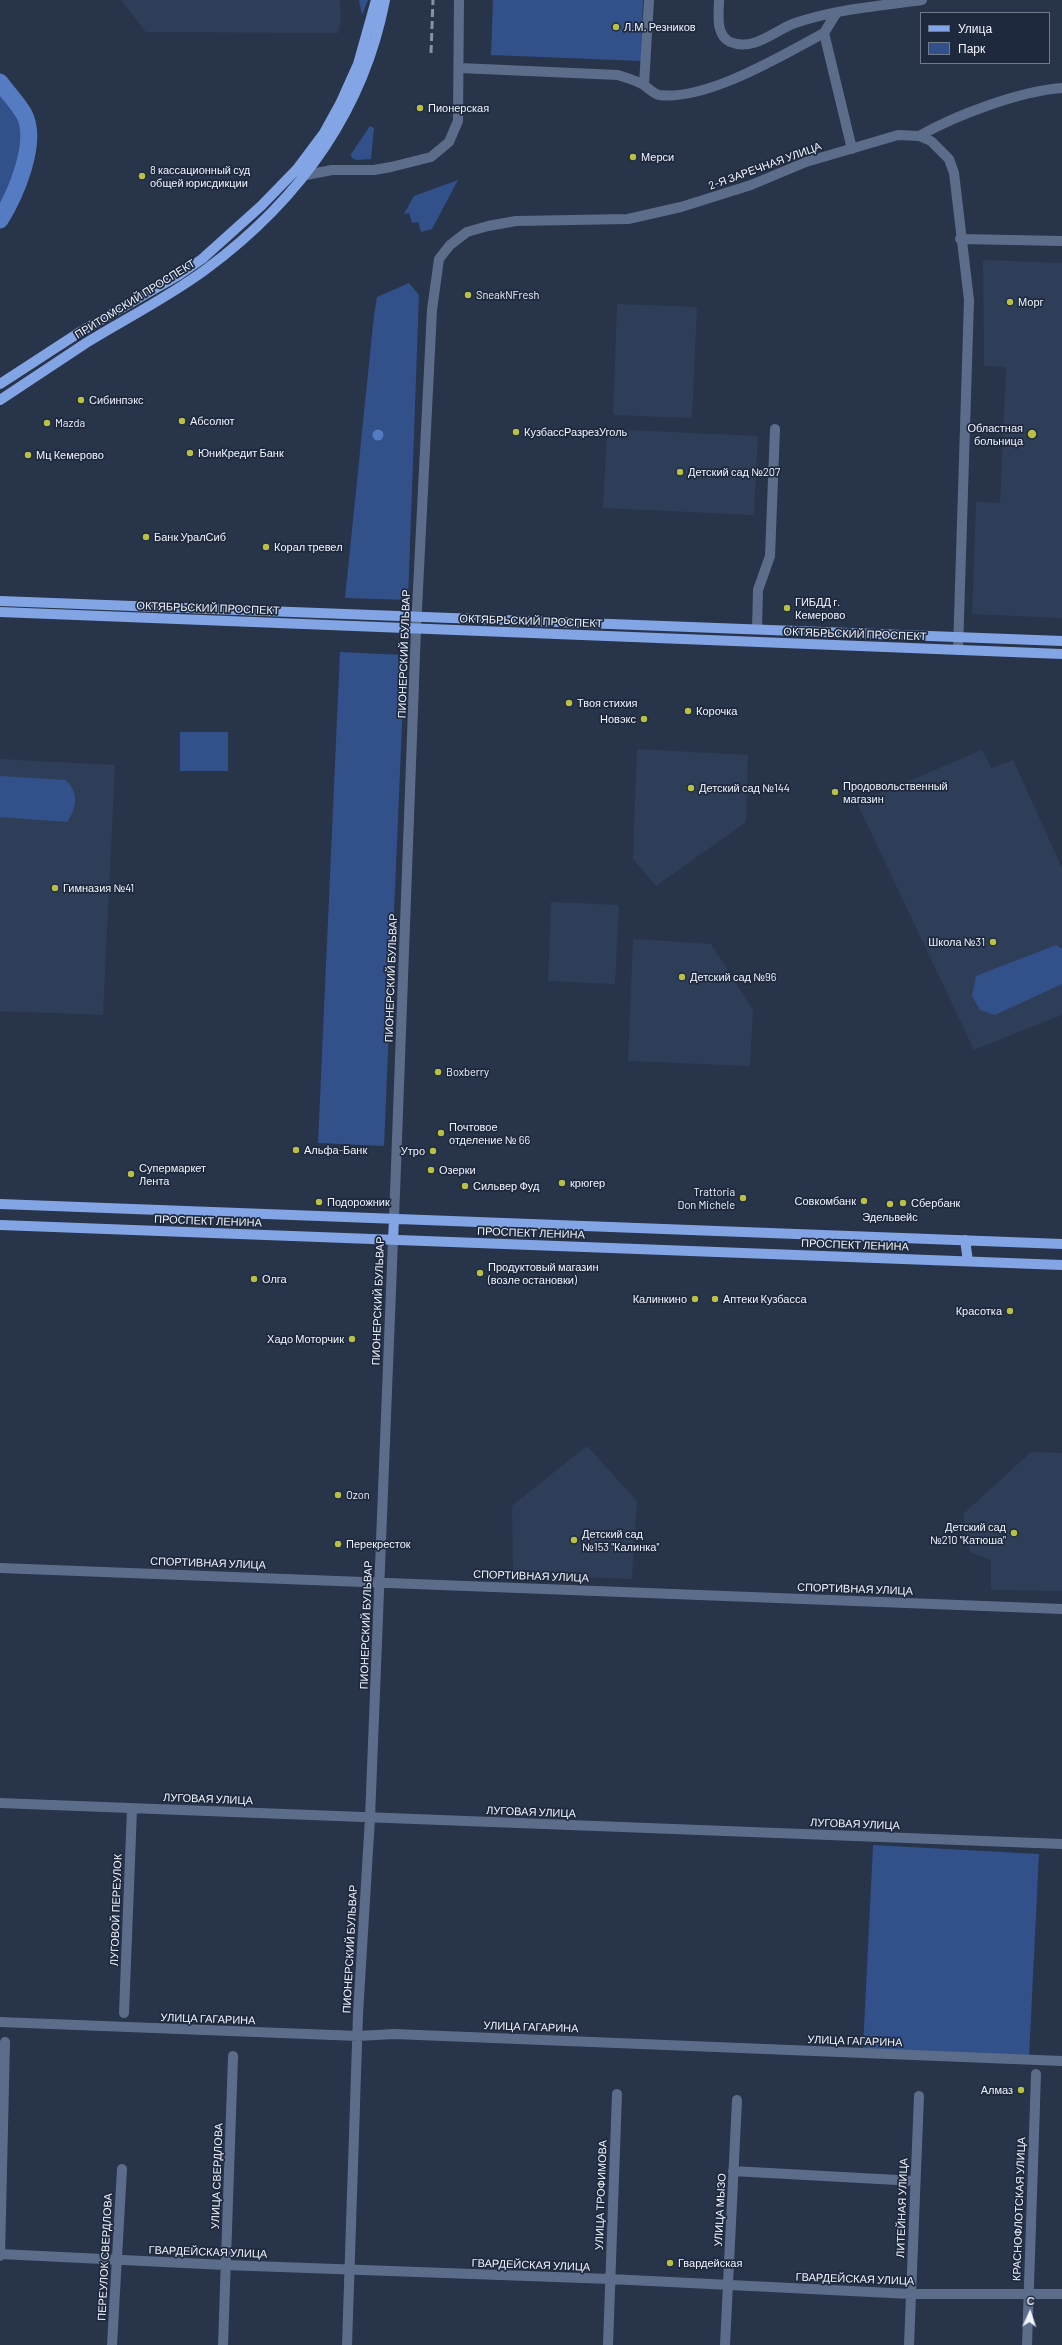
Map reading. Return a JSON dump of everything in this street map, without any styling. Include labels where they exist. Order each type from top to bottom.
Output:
[{"type":"main road","name":"ПРИТОМСКИЙ ПРОСПЕКТ","points":[[0,384],[80,332],[179,275],[202,259],[261,206],[297,169],[324,133],[340,104],[358,64],[376,0]]},
{"type":"main road","name":"ПРИТОМСКИЙ ПРОСПЕКТ","points":[[0,400],[86,343],[204,271],[264,219],[306,175],[347,113],[375,45],[385,0]]},
{"type":"main road","name":"ОКТЯБРЬСКИЙ ПРОСПЕКТ","points":[[0,600],[1062,640]]},
{"type":"main road","name":"ОКТЯБРЬСКИЙ ПРОСПЕКТ","points":[[0,612],[1062,654]]},
{"type":"main road","name":"ПРОСПЕКТ ЛЕНИНА","points":[[0,1204],[1062,1244]]},
{"type":"main road","name":"ПИОНЕРСКИЙ БУЛЬВАР","points":[[393,1240],[394,1219]]},
{"type":"main road","name":"ПРОСПЕКТ ЛЕНИНА","points":[[0,1225],[1062,1265]]},
{"type":"main road","points":[[965,1240],[968,1261]]},
{"type":"street","points":[[306,175],[332,170],[374,170],[431,157],[449,142],[458,121],[460,68],[459,0]]},
{"type":"street","points":[[644,85],[649,0]]},
{"type":"street","points":[[719,0],[720,32],[729,42],[745,44],[761,40],[794,23],[837,12],[922,0]]},
{"type":"street","points":[[460,68],[618,75],[644,85],[658,95],[683,93],[714,86],[758,69],[824,33],[837,12]]},
{"type":"street","points":[[824,33],[852,149]]},
{"type":"street","points":[[919,136],[942,123],[1038,89],[1062,88]]},
{"type":"street","name":"2-Я ЗАРЕЧНАЯ УЛИЦА","points":[[439,259],[450,244],[467,232],[488,226],[516,221],[628,219],[681,207],[751,186],[806,162],[898,135],[919,136],[931,141],[950,158],[954,173],[960,239],[968,275],[969,300],[958,650]]},
{"type":"street","points":[[960,239],[1062,241]]},
{"type":"street","name":"ПИОНЕРСКИЙ БУЛЬВАР","points":[[394,1219],[416,629],[431,318],[439,259]]},
{"type":"street","points":[[757,629],[758,590],[770,556],[775,429]]},
{"type":"street","name":"ПИОНЕРСКИЙ БУЛЬВАР","points":[[347,2345],[358,2036],[370,1818],[393,1240]]},
{"type":"street","name":"СПОРТИВНАЯ УЛИЦА","points":[[0,1568],[1062,1609]]},
{"type":"street","name":"ЛУГОВАЯ УЛИЦА","points":[[0,1802],[132,1809],[1062,1844]]},
{"type":"street","name":"ЛУГОВОЙ ПЕРЕУЛОК","points":[[124,2013],[132,1809]]},
{"type":"street","name":"УЛИЦА ГАГАРИНА","points":[[0,2022],[358,2036],[394,2034],[1062,2061]]},
{"type":"street","points":[[0,2254],[6,2042]]},
{"type":"street","name":"УЛИЦА СВЕРДЛОВА","points":[[223,2345],[233,2056]]},
{"type":"street","name":"КРАСНОФЛОТСКАЯ УЛИЦА","points":[[1027,2345],[1036,2074]]},
{"type":"street","name":"УЛИЦА ТРОФИМОВА","points":[[608,2345],[617,2094]]},
{"type":"street","name":"ЛИТЕЙНАЯ УЛИЦА","points":[[909,2345],[919,2096]]},
{"type":"street","name":"УЛИЦА МЫЗО","points":[[725,2345],[738,2100]]},
{"type":"street","name":"ПЕРЕУЛОК СВЕРДЛОВА","points":[[112,2345],[122,2170]]},
{"type":"street","points":[[734,2172],[915,2181]]},
{"type":"street","name":"ГВАРДЕЙСКАЯ УЛИЦА","points":[[0,2254],[225,2265],[610,2279],[911,2294],[1062,2294]]},
{"type":"shaded area","points":[[121,0],[340,0],[341,19],[338,33],[146,32]]},
{"type":"shaded area","name":"Областная больница","points":[[983,260],[1062,263],[1062,618],[972,614],[976,502],[1000,503],[1006,367],[984,366]]},
{"type":"shaded area","points":[[617,304],[697,307],[692,418],[613,415]]},
{"type":"shaded area","points":[[378,429],[382,431],[384,435],[382,439],[378,441],[374,439],[372,435],[374,431]]},
{"type":"shaded area","name":"Детский сад №207","points":[[607,429],[758,436],[754,515],[603,508]]},
{"type":"shaded area","name":"Детский сад №144","points":[[637,749],[748,755],[746,822],[656,886],[633,859]]},
{"type":"shaded area","name":"Школа №31","points":[[982,750],[991,768],[1013,760],[1062,868],[1062,1015],[974,1050],[857,803]]},
{"type":"shaded area","name":"Гимназия №41","points":[[0,759],[115,765],[103,1015],[0,1011]]},
{"type":"shaded area","points":[[551,902],[619,905],[615,984],[548,981]]},
{"type":"shaded area","name":"Детский сад №96","points":[[633,939],[711,944],[753,1010],[750,1066],[628,1061]]},
{"type":"shaded area","name":"Детский сад №153 \"Калинка\"","points":[[587,1446],[637,1501],[632,1579],[513,1574],[512,1506]]},
{"type":"shaded area","name":"Детский сад №210 \"Катюша\"","points":[[1031,1452],[1062,1453],[1062,1591],[991,1590],[991,1560],[970,1552],[963,1514]]},
{"type":"green space","points":[[359,0],[368,0],[362,15]]},
{"type":"green space","points":[[493,0],[643,0],[641,61],[491,55]]},
{"type":"green space","points":[[0,90],[14,98],[20,105],[22,110],[24,142],[15,174],[0,204]]},
{"type":"green space","points":[[370,126],[374,128],[371,159],[356,160],[352,158],[351,154]]},
{"type":"green space","points":[[458,180],[432,229],[421,232],[418,222],[412,223],[409,213],[404,214],[414,196]]},
{"type":"green space","points":[[409,283],[419,295],[408,600],[345,598],[377,297]]},
{"type":"green space","points":[[340,652],[405,655],[384,1146],[318,1143]]},
{"type":"green space","points":[[180,732],[228,732],[228,771],[180,771]]},
{"type":"green space","points":[[0,776],[65,780],[73,789],[75,800],[73,811],[67,822],[0,817]]},
{"type":"green space","points":[[1056,945],[1062,949],[1062,984],[995,1015],[980,1010],[972,996],[976,976]]},
{"type":"green space","points":[[873,1845],[1039,1854],[1029,2057],[863,2049]]},
{"type":"waterway","points":[[0,82],[24,114],[28,126],[29,139],[27,154],[18,183],[0,220]]},
{"type":"railway","points":[[431,53],[433,0]]},
{"type":"place","name":"Л.М. Резников","points":[[616,27]]},
{"type":"place","name":"Пионерская","points":[[420,108]]},
{"type":"place","name":"Мерси","points":[[633,157]]},
{"type":"place","name":"8 кассационный суд общей юрисдикции","points":[[142,176]]},
{"type":"place","name":"SneakNFresh","points":[[468,295]]},
{"type":"place","name":"Морг","points":[[1010,302]]},
{"type":"place","name":"Сибинпэкс","points":[[81,400]]},
{"type":"place","name":"Абсолют","points":[[182,421]]},
{"type":"place","name":"Mazda","points":[[47,423]]},
{"type":"place","name":"КузбассРазрезУголь","points":[[516,432]]},
{"type":"place","name":"Областная больница","points":[[1032,434]]},
{"type":"place","name":"ЮниКредит Банк","points":[[190,453]]},
{"type":"place","name":"Мц Кемерово","points":[[28,455]]},
{"type":"place","name":"Детский сад №207","points":[[680,472]]},
{"type":"place","name":"Банк УралСиб","points":[[146,537]]},
{"type":"place","name":"Корал тревел","points":[[266,547]]},
{"type":"place","name":"ГИБДД г. Кемерово","points":[[787,608]]},
{"type":"place","name":"Твоя стихия","points":[[569,703]]},
{"type":"place","name":"Корочка","points":[[688,711]]},
{"type":"place","name":"Новэкс","points":[[644,719]]},
{"type":"place","name":"Детский сад №144","points":[[691,788]]},
{"type":"place","name":"Продовольственный магазин","points":[[835,792]]},
{"type":"place","name":"Гимназия №41","points":[[55,888]]},
{"type":"place","name":"Школа №31","points":[[993,942]]},
{"type":"place","name":"Детский сад №96","points":[[682,977]]},
{"type":"place","name":"Boxberry","points":[[438,1072]]},
{"type":"place","name":"Почтовое отделение № 66","points":[[441,1133]]},
{"type":"place","name":"Альфа-Банк","points":[[296,1150]]},
{"type":"place","name":"Утро","points":[[433,1151]]},
{"type":"place","name":"Озерки","points":[[431,1170]]},
{"type":"place","name":"Супермаркет Лента","points":[[131,1174]]},
{"type":"place","name":"крюгер","points":[[562,1183]]},
{"type":"place","name":"Сильвер Фуд","points":[[465,1186]]},
{"type":"place","name":"Trattoria Don Michele","points":[[743,1198]]},
{"type":"place","name":"Совкомбанк","points":[[864,1201]]},
{"type":"place","name":"Подорожник","points":[[319,1202]]},
{"type":"place","name":"Сбербанк","points":[[903,1203]]},
{"type":"place","name":"Эдельвейс","points":[[890,1204]]},
{"type":"place","name":"Продуктовый магазин (возле остановки)","points":[[480,1273]]},
{"type":"place","name":"Олга","points":[[254,1279]]},
{"type":"place","name":"Калинкино","points":[[695,1299]]},
{"type":"place","name":"Аптеки Кузбасса","points":[[715,1299]]},
{"type":"place","name":"Красотка","points":[[1010,1311]]},
{"type":"place","name":"Хадо Моторчик","points":[[352,1339]]},
{"type":"place","name":"Ozon","points":[[338,1495]]},
{"type":"place","name":"Детский сад №210 \"Катюша\"","points":[[1014,1533]]},
{"type":"place","name":"Детский сад №153 \"Калинка\"","points":[[574,1540]]},
{"type":"place","name":"Перекресток","points":[[338,1544]]},
{"type":"place","name":"Алмаз","points":[[1021,2090]]},
{"type":"place","name":"Гвардейская","points":[[670,2263]]}]
